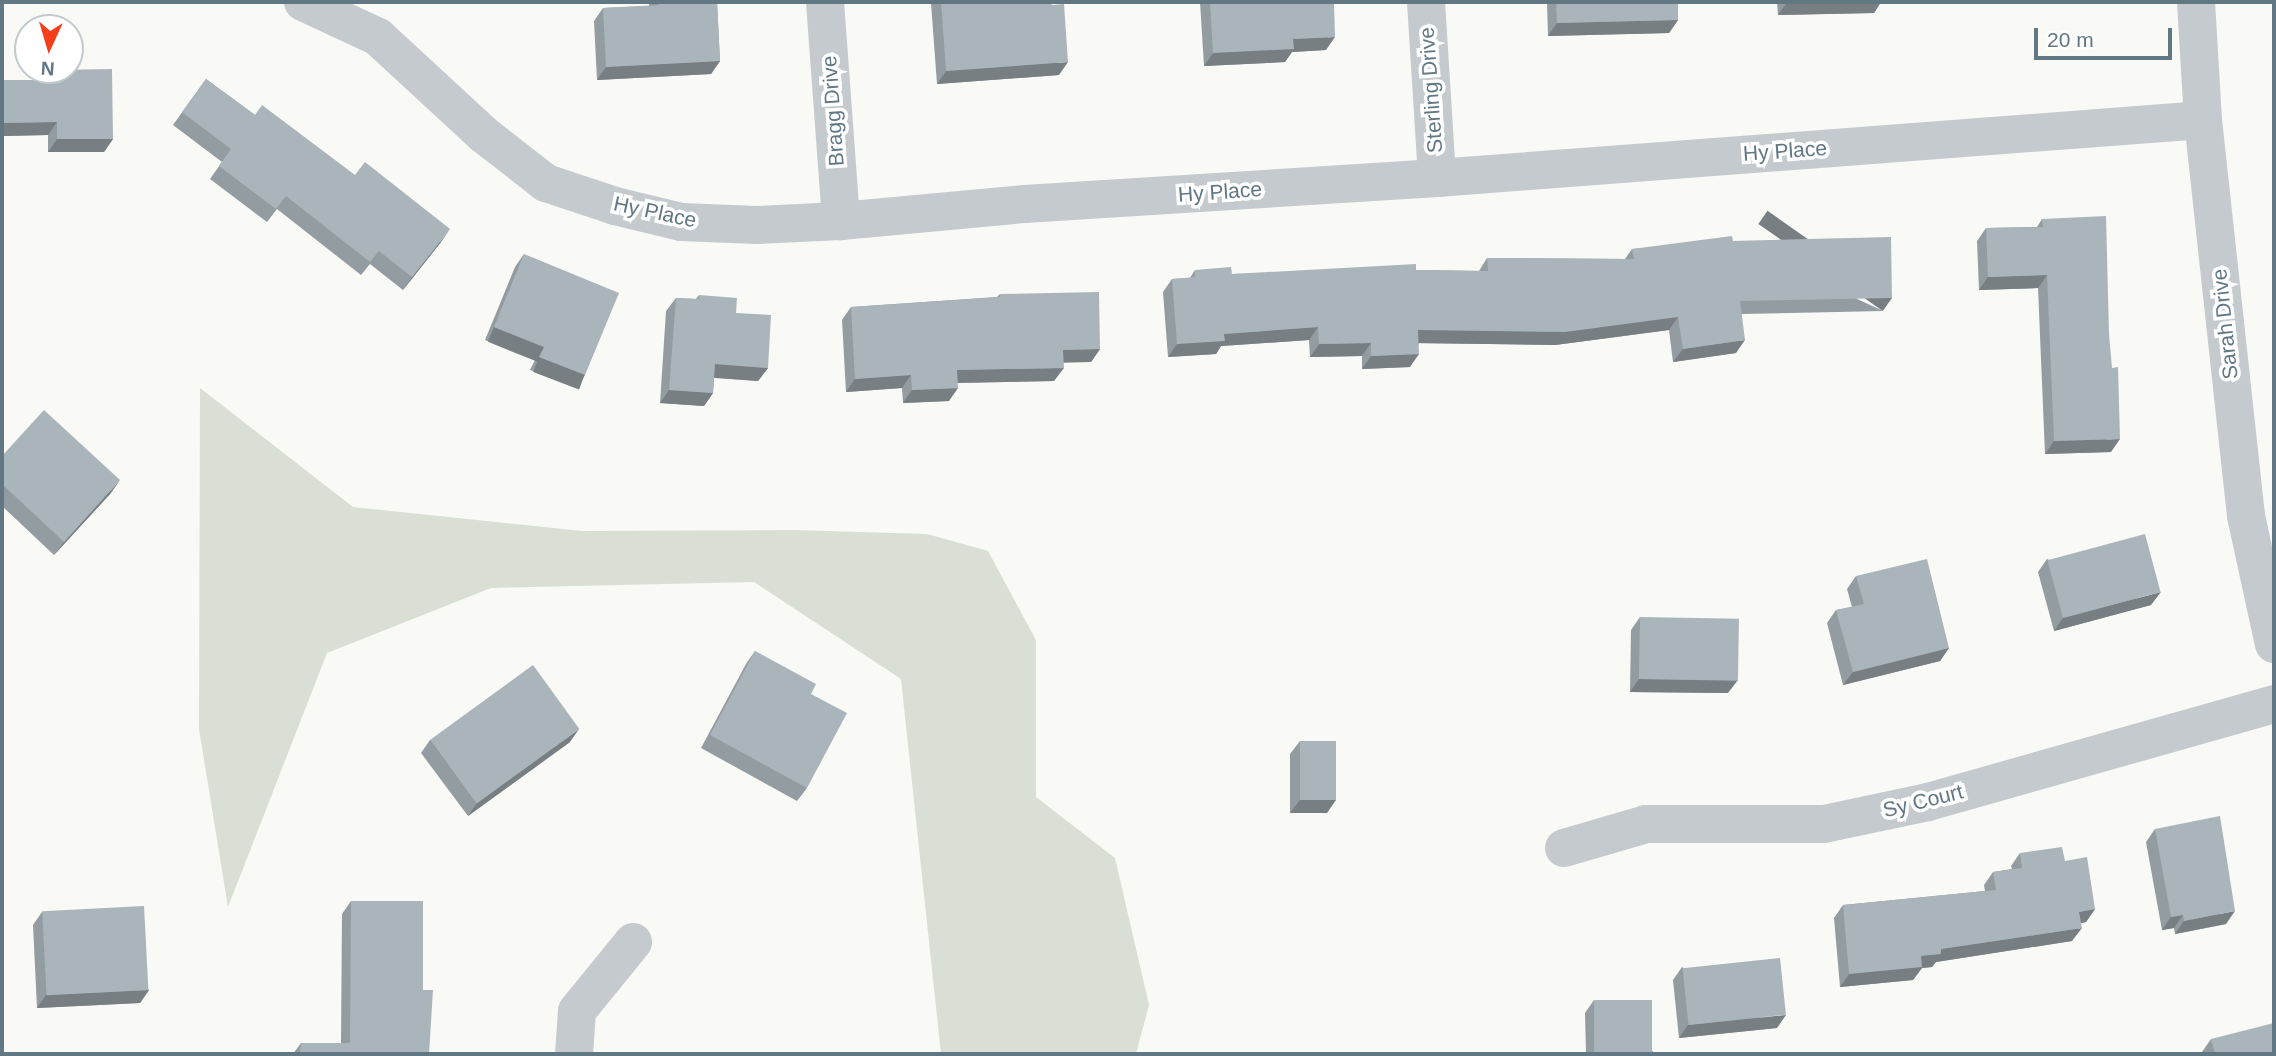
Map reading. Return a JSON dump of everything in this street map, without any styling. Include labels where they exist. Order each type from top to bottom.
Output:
[{"type":"street","name":"Hy Place","points":[[303,2],[378,37],[483,134],[546,183],[615,206],[681,222],[757,225],[841,221],[1025,204],[1437,178],[2203,120]]},
{"type":"street","name":"Bragg Drive","points":[[825,2],[841,221]]},
{"type":"street","name":"Sterling Drive","points":[[1426,2],[1437,178]]},
{"type":"street","name":"Sarah Drive","points":[[2196,2],[2203,120],[2246,516],[2274,644]]},
{"type":"street","name":"Sy Court","points":[[1564,848],[1646,824],[1824,824],[1928,802],[2274,704]]},
{"type":"street","points":[[574,1054],[577,1011],[633,942]]},
{"type":"shaded area","points":[[200,388],[353,507],[582,531],[794,530],[927,534],[988,551],[1036,640],[1036,797],[1115,858],[1149,1005],[1136,1054],[941,1054],[901,679],[754,582],[491,588],[327,653],[228,907],[199,729]]},
{"type":"building","points":[[658,2],[717,2],[720,61],[606,67],[603,8],[659,5]]},
{"type":"building","points":[[941,2],[1064,4],[1068,62],[946,71]]},
{"type":"building","points":[[1210,2],[1334,2],[1335,37],[1293,39],[1294,49],[1213,53]]},
{"type":"building","points":[[1556,2],[1678,2],[1678,20],[1557,23]]},
{"type":"building","points":[[84,69],[112,69],[113,139],[57,139],[57,122],[2,123],[2,80],[14,80],[14,84],[84,84]]},
{"type":"building","points":[[206,79],[255,115],[262,105],[355,175],[365,162],[450,229],[412,277],[379,251],[370,262],[286,196],[276,209],[219,166],[231,149],[182,112]]},
{"type":"building","points":[[2106,216],[2109,334],[2112,368],[2118,367],[2120,439],[2054,441],[2047,275],[1988,277],[1986,228],[2043,227],[2042,219]]},
{"type":"building","points":[[1732,236],[1733,241],[1891,237],[1892,298],[1740,301],[1745,340],[1683,349],[1678,317],[1565,332],[1418,330],[1419,354],[1371,356],[1371,343],[1319,344],[1318,327],[1224,334],[1225,341],[1177,344],[1172,279],[1195,277],[1195,270],[1231,267],[1232,274],[1416,264],[1416,270],[1488,271],[1487,258],[1634,259],[1632,249]]},
{"type":"building","points":[[524,254],[619,293],[585,375],[539,357],[544,347],[494,327]]},
{"type":"building","points":[[1099,292],[1100,349],[1063,350],[1064,368],[957,370],[958,388],[912,390],[911,375],[855,379],[851,307],[1000,297],[1000,294]]},
{"type":"building","points":[[699,295],[737,298],[736,313],[771,315],[768,368],[715,364],[713,393],[669,390],[676,298],[699,299]]},
{"type":"building","points":[[44,410],[120,480],[64,542],[2,484],[2,456]]},
{"type":"building","points":[[2145,534],[2161,592],[2063,618],[2047,560]]},
{"type":"building","points":[[1927,559],[1949,648],[1853,672],[1836,610],[1864,604],[1856,576]]},
{"type":"building","points":[[1640,617],[1739,619],[1738,681],[1639,679]]},
{"type":"building","points":[[755,651],[816,684],[811,694],[847,713],[807,788],[710,735]]},
{"type":"building","points":[[533,665],[579,729],[477,804],[430,740]]},
{"type":"building","points":[[1300,741],[1336,741],[1336,800],[1300,800]]},
{"type":"building","points":[[2220,816],[2235,911],[2184,921],[2183,915],[2171,917],[2155,829]]},
{"type":"building","points":[[2062,847],[2065,861],[2087,857],[2095,909],[2079,912],[2082,928],[1941,949],[1941,954],[1921,956],[1922,967],[1849,974],[1843,905],[1996,890],[1993,872],[2022,868],[2020,853]]},
{"type":"building","points":[[351,901],[423,901],[423,990],[433,990],[429,1054],[300,1054],[301,1043],[350,1043]]},
{"type":"building","points":[[144,906],[148,990],[47,995],[42,911]]},
{"type":"building","points":[[1780,958],[1786,1015],[1688,1025],[1683,968]]},
{"type":"building","points":[[1594,1000],[1652,1000],[1652,1052],[1594,1052]]},
{"type":"building","points":[[2274,1023],[2274,1054],[2215,1054],[2211,1039]]}]
